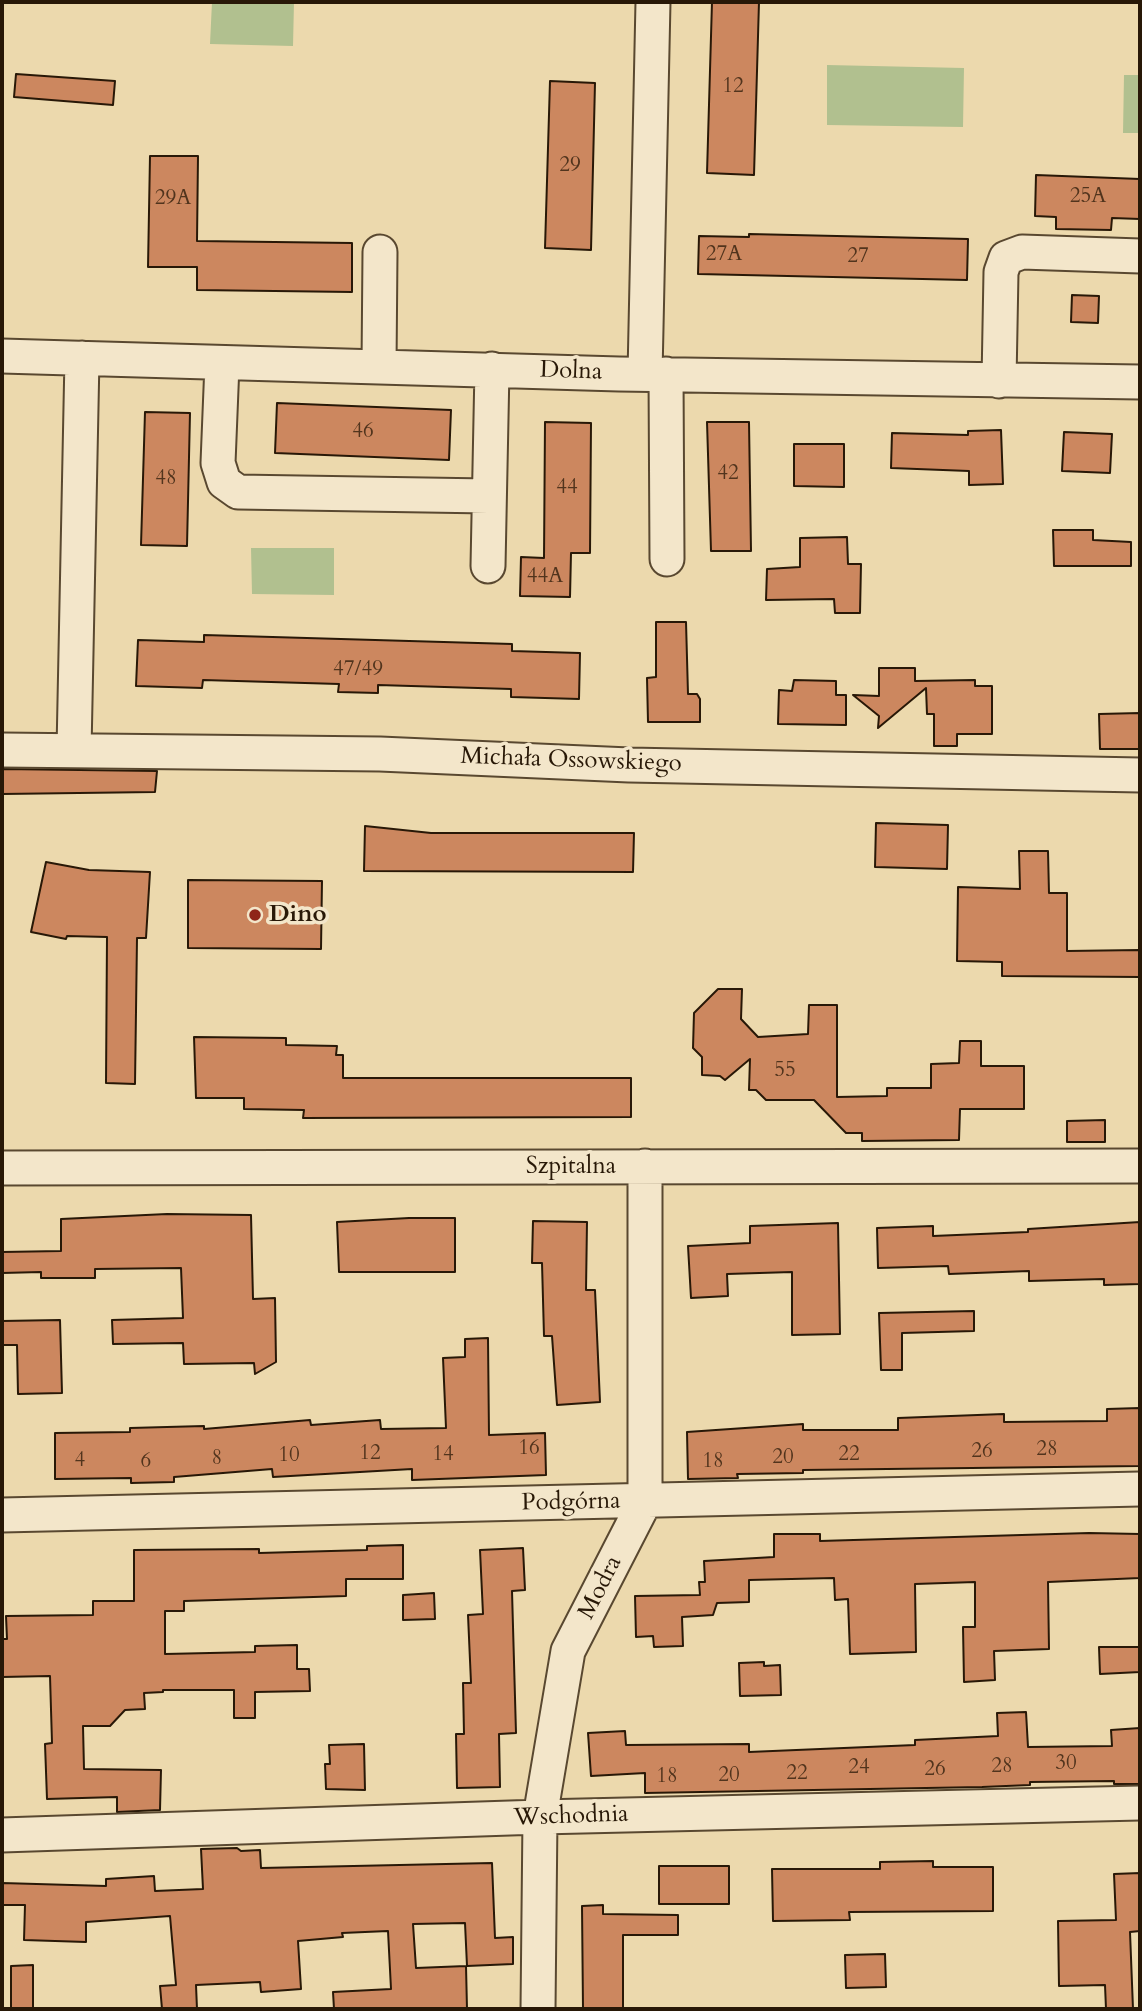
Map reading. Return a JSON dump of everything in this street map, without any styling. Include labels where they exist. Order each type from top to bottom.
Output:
[{"type":"street","points":[[653,2],[655,374],[667,559]]},
{"type":"street","points":[[379,366],[380,252]]},
{"type":"street","points":[[999,381],[1001,272],[1006,258],[1022,252],[1140,256]]},
{"type":"street","name":"Dolna","points":[[2,356],[655,374],[1140,382]]},
{"type":"street","points":[[74,750],[82,358]]},
{"type":"street","points":[[222,364],[218,463],[224,482],[237,492],[488,496]]},
{"type":"street","points":[[488,566],[492,369]]},
{"type":"street","name":"Michała Ossowskiego","points":[[2,750],[380,754],[629,765],[1140,775]]},
{"type":"street","name":"Szpitalna","points":[[2,1168],[1140,1166]]},
{"type":"street","name":"Modra","points":[[538,2009],[540,1817],[568,1651],[645,1502],[645,1167]]},
{"type":"street","name":"Podgórna","points":[[2,1515],[1140,1489]]},
{"type":"street","name":"Wschodnia","points":[[2,1835],[540,1817],[1140,1803]]},
{"type":"green space","points":[[212,2],[294,2],[293,46],[210,44]]},
{"type":"green space","points":[[827,65],[964,68],[963,127],[827,125]]},
{"type":"green space","points":[[1124,75],[1140,75],[1140,133],[1123,133]]},
{"type":"green space","points":[[251,548],[334,548],[334,595],[252,594]]},
{"type":"building","points":[[712,2],[759,2],[754,175],[707,173]]},
{"type":"building","points":[[16,74],[115,81],[113,105],[14,97]]},
{"type":"building","points":[[550,81],[595,83],[591,250],[545,248]]},
{"type":"building","points":[[150,156],[198,156],[197,241],[352,243],[352,292],[197,290],[197,267],[148,267]]},
{"type":"building","points":[[1036,175],[1140,179],[1140,219],[1112,218],[1111,230],[1056,229],[1056,217],[1035,216]]},
{"type":"building","points":[[749,234],[968,239],[967,280],[698,274],[699,236],[749,237]]},
{"type":"building","points":[[1072,295],[1099,296],[1098,323],[1071,322]]},
{"type":"building","points":[[277,403],[451,410],[449,460],[275,453]]},
{"type":"building","points":[[145,412],[190,413],[187,546],[141,545]]},
{"type":"building","points":[[545,422],[591,423],[590,553],[571,553],[570,597],[520,596],[521,557],[544,558]]},
{"type":"building","points":[[707,422],[749,422],[751,551],[711,551]]},
{"type":"building","points":[[1001,430],[1003,484],[969,485],[969,471],[891,468],[892,433],[968,435],[968,431]]},
{"type":"building","points":[[1064,432],[1112,434],[1110,473],[1062,471]]},
{"type":"building","points":[[794,444],[844,444],[844,487],[794,486]]},
{"type":"building","points":[[1053,530],[1093,530],[1093,540],[1131,542],[1131,566],[1054,566]]},
{"type":"building","points":[[847,537],[848,564],[861,564],[860,613],[835,613],[834,599],[766,600],[767,569],[800,567],[800,538]]},
{"type":"building","points":[[656,622],[686,622],[688,694],[697,694],[700,699],[700,722],[648,722],[647,678],[656,677]]},
{"type":"building","points":[[204,635],[512,644],[512,651],[580,653],[579,699],[511,697],[511,689],[378,685],[378,693],[338,692],[339,684],[203,680],[202,688],[136,686],[138,640],[204,642]]},
{"type":"building","points":[[879,668],[915,668],[915,681],[975,680],[975,686],[992,686],[992,734],[957,734],[957,746],[934,746],[934,714],[927,714],[926,688],[878,728],[879,716],[853,695],[879,696]]},
{"type":"building","points":[[794,680],[836,681],[836,695],[846,695],[846,725],[778,724],[779,690],[792,691]]},
{"type":"building","points":[[1140,713],[1140,749],[1100,749],[1099,714]]},
{"type":"building","points":[[2,769],[157,771],[155,792],[2,794]]},
{"type":"building","points":[[876,823],[948,825],[947,869],[875,867]]},
{"type":"building","points":[[365,826],[431,833],[634,833],[633,872],[364,871]]},
{"type":"building","points":[[1019,851],[1048,851],[1049,893],[1067,893],[1067,951],[1140,950],[1140,977],[1002,976],[1002,962],[957,961],[958,887],[1020,889]]},
{"type":"building","points":[[46,862],[89,870],[150,872],[146,938],[137,938],[135,1084],[106,1083],[107,937],[67,936],[66,939],[31,932]]},
{"type":"building","name":"Dino","points":[[188,880],[322,881],[321,949],[188,948]]},
{"type":"building","points":[[718,989],[742,989],[741,1019],[758,1037],[808,1034],[809,1005],[837,1005],[837,1097],[887,1096],[887,1088],[931,1088],[931,1064],[959,1063],[960,1041],[981,1041],[981,1066],[1024,1066],[1024,1109],[960,1109],[959,1140],[862,1141],[862,1133],[846,1133],[814,1100],[766,1100],[756,1090],[749,1090],[750,1059],[725,1080],[720,1076],[702,1075],[702,1057],[693,1048],[694,1013]]},
{"type":"building","points":[[194,1037],[286,1038],[286,1045],[337,1046],[336,1055],[343,1055],[343,1078],[631,1078],[631,1117],[303,1118],[304,1110],[244,1109],[244,1098],[196,1098]]},
{"type":"building","points":[[1105,1120],[1105,1142],[1067,1142],[1067,1121]]},
{"type":"building","points":[[167,1214],[251,1215],[253,1299],[275,1298],[276,1362],[255,1374],[254,1363],[184,1364],[183,1343],[113,1344],[112,1320],[183,1318],[181,1268],[95,1269],[95,1278],[41,1278],[41,1272],[2,1273],[2,1252],[61,1251],[61,1219]]},
{"type":"building","points":[[455,1218],[455,1272],[339,1272],[337,1222]]},
{"type":"building","points":[[533,1221],[587,1222],[586,1290],[595,1290],[600,1402],[557,1405],[552,1336],[544,1336],[542,1263],[532,1263]]},
{"type":"building","points":[[1140,1222],[1140,1284],[1104,1285],[1104,1279],[1029,1281],[1029,1271],[949,1274],[948,1266],[878,1268],[877,1228],[933,1226],[933,1236],[1028,1232],[1028,1229]]},
{"type":"building","points":[[838,1223],[840,1334],[792,1335],[792,1272],[727,1274],[728,1296],[691,1298],[688,1246],[750,1243],[750,1226]]},
{"type":"building","points":[[974,1311],[974,1331],[902,1333],[902,1370],[881,1370],[879,1313]]},
{"type":"building","points":[[60,1320],[62,1393],[18,1394],[17,1345],[2,1345],[2,1321]]},
{"type":"building","points":[[488,1338],[489,1435],[545,1433],[546,1475],[412,1480],[412,1469],[273,1477],[272,1469],[174,1477],[174,1482],[131,1483],[131,1478],[55,1479],[55,1433],[130,1432],[130,1428],[204,1426],[204,1429],[310,1420],[311,1425],[380,1420],[381,1429],[446,1428],[443,1358],[465,1357],[465,1339]]},
{"type":"building","points":[[1140,1408],[1140,1466],[803,1470],[803,1473],[737,1474],[738,1478],[688,1479],[687,1432],[803,1424],[803,1430],[898,1430],[898,1418],[1004,1414],[1004,1422],[1107,1421],[1107,1409]]},
{"type":"building","points":[[1089,1533],[1140,1534],[1140,1578],[1048,1582],[1049,1649],[994,1651],[995,1680],[964,1682],[963,1627],[975,1627],[975,1582],[915,1584],[916,1652],[850,1654],[848,1599],[835,1600],[834,1578],[749,1580],[749,1602],[717,1603],[713,1615],[682,1617],[683,1646],[654,1647],[653,1636],[636,1637],[635,1596],[700,1595],[699,1582],[705,1582],[704,1561],[774,1557],[774,1534],[820,1534],[820,1541]]},
{"type":"building","points":[[403,1545],[403,1579],[346,1579],[346,1596],[184,1601],[184,1611],[165,1611],[165,1654],[255,1652],[255,1646],[297,1645],[297,1669],[309,1669],[310,1691],[255,1692],[255,1718],[234,1718],[234,1690],[163,1690],[144,1693],[145,1709],[125,1710],[110,1726],[83,1726],[84,1769],[161,1770],[160,1810],[117,1812],[117,1797],[47,1799],[45,1744],[52,1743],[50,1676],[2,1677],[2,1639],[7,1639],[6,1616],[93,1615],[93,1601],[134,1601],[134,1550],[259,1549],[259,1553],[367,1550],[367,1546]]},
{"type":"building","points":[[523,1548],[525,1590],[512,1591],[516,1733],[499,1734],[500,1787],[457,1788],[456,1734],[464,1734],[463,1683],[471,1683],[468,1615],[483,1614],[480,1550]]},
{"type":"building","points":[[434,1593],[435,1619],[403,1620],[403,1595]]},
{"type":"building","points":[[1099,1647],[1140,1647],[1140,1672],[1100,1674]]},
{"type":"building","points":[[764,1662],[764,1666],[780,1665],[781,1695],[740,1696],[739,1663]]},
{"type":"building","points":[[1026,1712],[1028,1747],[1112,1746],[1111,1730],[1140,1728],[1140,1784],[1114,1784],[1114,1781],[1030,1782],[1030,1785],[982,1787],[645,1793],[645,1773],[591,1776],[588,1733],[625,1731],[626,1745],[749,1744],[749,1752],[915,1745],[915,1740],[998,1736],[997,1713]]},
{"type":"building","points":[[364,1744],[365,1790],[326,1789],[325,1764],[330,1764],[329,1745]]},
{"type":"building","points":[[237,1848],[241,1851],[260,1850],[261,1868],[492,1863],[495,1938],[513,1937],[513,1964],[467,1966],[465,1923],[413,1924],[416,1968],[466,1966],[467,2009],[334,2009],[333,1992],[391,1989],[388,1931],[342,1933],[343,1937],[298,1941],[301,1989],[261,1992],[260,1982],[196,1985],[197,2009],[162,2009],[160,1986],[176,1985],[170,1916],[86,1922],[86,1942],[24,1940],[25,1905],[2,1905],[2,1883],[106,1886],[106,1879],[154,1876],[155,1891],[203,1889],[201,1849]]},
{"type":"building","points":[[933,1861],[933,1867],[993,1867],[993,1911],[849,1912],[850,1920],[773,1921],[772,1869],[880,1869],[880,1862]]},
{"type":"building","points":[[659,1866],[729,1866],[729,1904],[659,1904]]},
{"type":"building","points":[[1140,1873],[1140,1931],[1130,1932],[1133,2009],[1106,2009],[1105,1985],[1059,1986],[1058,1921],[1116,1920],[1114,1874]]},
{"type":"building","points":[[603,1905],[603,1914],[678,1915],[678,1935],[623,1935],[623,2009],[583,2009],[582,1906]]},
{"type":"building","points":[[885,1954],[886,1987],[846,1988],[845,1955]]},
{"type":"building","points":[[33,1965],[33,2009],[11,2009],[11,1966]]},
{"type":"place","name":"Dino","points":[[255,915]]}]
